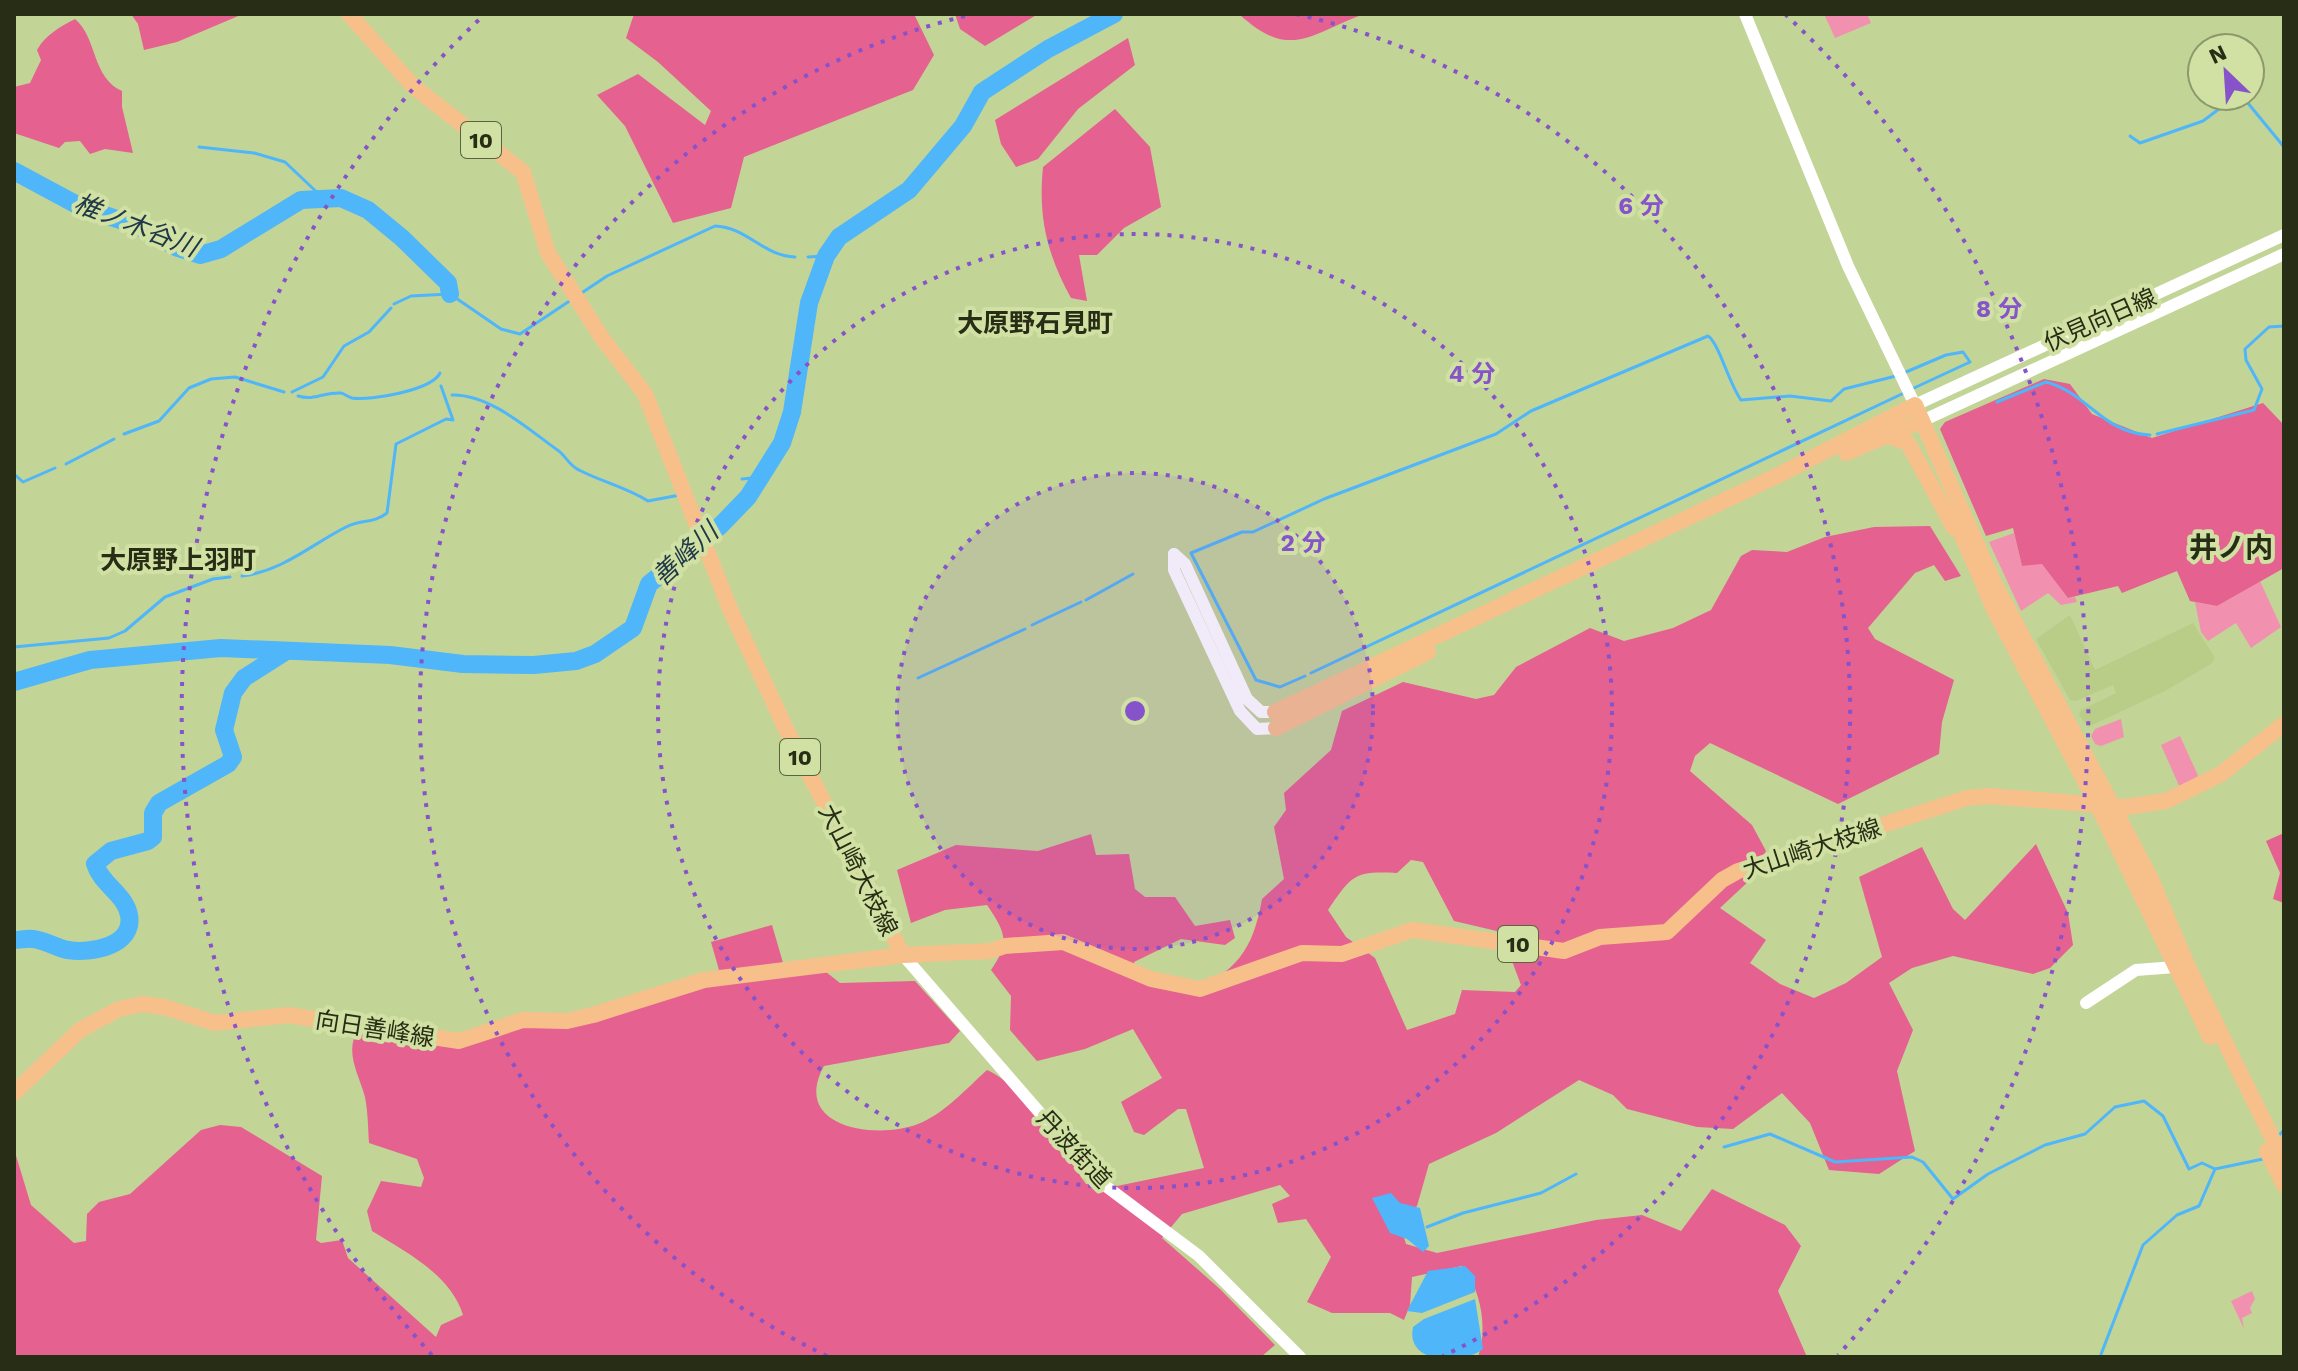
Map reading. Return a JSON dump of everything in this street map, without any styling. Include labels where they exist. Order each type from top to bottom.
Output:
[{"type":"main road","name":"大山崎大枝線","points":[[349,14],[413,86],[523,172],[548,253],[645,394],[730,609],[787,731],[903,955],[990,951],[1005,946],[1063,942],[1151,979],[1200,989],[1302,953],[1342,954],[1412,930],[1564,951],[1600,937],[1667,932],[1722,880],[1738,871],[1852,837],[1941,803],[1989,796],[2106,806]]},
{"type":"main road","points":[[1275,720],[1886,435],[1919,413]]},
{"type":"main road","points":[[1919,413],[1927,448],[1970,558]]},
{"type":"main road","points":[[1275,720],[1781,474],[1919,413]]},
{"type":"main road","points":[[1919,413],[1993,581],[2284,1162]]},
{"type":"main road","points":[[1886,435],[1908,443],[2106,806],[2175,967],[2284,1185]]},
{"type":"main road","points":[[2106,806],[2166,801],[2221,774],[2284,724]]},
{"type":"main road","name":"向日善峰線","points":[[14,1093],[80,1030],[119,1009],[143,1004],[164,1007],[215,1023],[288,1015],[459,1041],[523,1020],[567,1021],[593,1015],[704,980],[903,955]]},
{"type":"street","points":[[1745,14],[1848,266],[1919,413]]},
{"type":"street","name":"伏見向日線","points":[[1919,413],[2284,235]]},
{"type":"street","name":"伏見向日線","points":[[1919,413],[2284,254]]},
{"type":"street","points":[[1174,554],[1185,564],[1247,699],[1275,720],[1257,729],[1240,711],[1174,570],[1174,554]]},
{"type":"street","name":"丹波街道","points":[[903,955],[1099,1181],[1199,1256],[1300,1357]]},
{"type":"street","points":[[2086,1003],[2136,970],[2175,967]]},
{"type":"shaded area","points":[[131,14],[243,14],[177,42],[144,50],[138,24]]},
{"type":"shaded area","points":[[634,14],[914,14],[934,55],[913,90],[744,157],[731,208],[673,223],[625,126],[597,95],[638,74],[705,125],[711,111],[658,62],[626,38]]},
{"type":"shaded area","points":[[955,14],[1038,14],[985,46],[960,29]]},
{"type":"shaded area","points":[[1239,14],[1364,14],[1314,35],[1287,40],[1272,37]]},
{"type":"shaded area","points":[[1824,14],[1867,14],[1871,23],[1835,38]]},
{"type":"shaded area","points":[[75,19],[87,36],[105,77],[122,91],[122,107],[133,153],[105,149],[90,154],[80,141],[65,142],[59,148],[14,133],[14,87],[30,83],[41,60],[37,50],[40,45],[53,32]]},
{"type":"shaded area","points":[[1128,38],[1135,65],[1078,109],[1038,159],[1016,167],[1001,144],[995,120]]},
{"type":"shaded area","points":[[1115,109],[1150,147],[1161,207],[1124,228],[1097,255],[1079,255],[1087,301],[1071,298],[1046,235],[1042,203],[1043,167]]},
{"type":"shaded area","points":[[2044,379],[2070,384],[2092,414],[2152,438],[2263,403],[2284,425],[2284,568],[2217,606],[2190,601],[2177,571],[2122,593],[2118,586],[2068,598],[2042,564],[2022,566],[2013,528],[1986,536],[1940,429],[1945,422]]},
{"type":"shaded area","points":[[1930,526],[1961,576],[1945,581],[1934,565],[1915,573],[1868,628],[1875,639],[1954,680],[1942,722],[1939,754],[1838,804],[1710,743],[1695,756],[1690,771],[1752,825],[1766,851],[1751,879],[1720,908],[1766,940],[1750,963],[1780,984],[1814,998],[1846,983],[1882,957],[1859,877],[1922,847],[1953,909],[1965,920],[2036,844],[2068,913],[2073,945],[2050,968],[2033,974],[1953,956],[1912,968],[1889,983],[1913,1030],[1897,1071],[1915,1151],[1879,1174],[1829,1170],[1810,1123],[1782,1093],[1733,1129],[1697,1127],[1627,1109],[1613,1095],[1579,1080],[1496,1133],[1429,1164],[1417,1206],[1399,1222],[1406,1244],[1437,1253],[1596,1220],[1642,1215],[1681,1231],[1712,1189],[1785,1225],[1801,1246],[1778,1291],[1807,1357],[1478,1357],[1482,1334],[1481,1310],[1474,1286],[1462,1266],[1412,1277],[1410,1305],[1404,1320],[1390,1313],[1332,1313],[1307,1302],[1331,1257],[1306,1219],[1278,1223],[1272,1204],[1290,1196],[1280,1185],[1182,1214],[1162,1238],[1220,1289],[1275,1345],[1261,1357],[14,1357],[14,1149],[31,1205],[74,1243],[86,1241],[87,1214],[99,1202],[130,1194],[201,1130],[220,1125],[241,1127],[322,1176],[316,1240],[321,1243],[342,1240],[348,1258],[436,1337],[441,1325],[463,1315],[457,1301],[426,1266],[372,1231],[367,1211],[381,1181],[421,1187],[424,1178],[417,1159],[369,1143],[365,1097],[352,1055],[358,1029],[456,1045],[521,1025],[600,1018],[719,970],[711,942],[772,925],[786,973],[821,968],[840,983],[915,981],[960,1031],[949,1043],[824,1066],[817,1087],[819,1103],[828,1116],[861,1129],[901,1129],[928,1120],[987,1070],[1001,1078],[1028,1104],[1086,1184],[1117,1186],[1204,1168],[1186,1109],[1178,1109],[1144,1135],[1134,1132],[1121,1102],[1162,1078],[1133,1029],[1085,1049],[1037,1061],[1010,1030],[1011,996],[991,970],[1003,945],[1002,930],[987,905],[945,910],[911,923],[897,870],[956,845],[1038,851],[1091,834],[1096,855],[1129,854],[1135,889],[1145,897],[1175,897],[1195,926],[1230,920],[1235,938],[1225,945],[1181,939],[1134,962],[1136,977],[1189,994],[1219,977],[1240,957],[1253,933],[1262,899],[1284,879],[1274,827],[1286,810],[1284,793],[1331,750],[1342,711],[1403,682],[1476,699],[1494,695],[1516,667],[1590,628],[1624,641],[1673,628],[1711,610],[1741,556],[1752,550],[1787,552],[1825,537],[1874,527]],"holes":[[[1411,860],[1423,862],[1454,921],[1501,932],[1521,985],[1515,992],[1462,990],[1455,1014],[1407,1030],[1375,958],[1346,937],[1328,910],[1355,878],[1371,873],[1397,873]]]},
{"type":"shaded area","points":[[2014,533],[2022,566],[2042,563],[2068,598],[2075,597],[2077,602],[2061,605],[2048,593],[2021,611],[1989,542]]},
{"type":"shaded area","points":[[2260,581],[2281,627],[2251,648],[2236,623],[2208,641],[2201,632],[2195,602],[2217,606]]},
{"type":"shaded area","points":[[2070,615],[2095,670],[2193,623],[2215,658],[2211,664],[2165,691],[2088,727],[2079,715],[2081,710],[2116,693],[2113,685],[2076,701],[2070,700],[2036,639]]},
{"type":"shaded area","points":[[2121,719],[2124,737],[2101,746],[2095,744],[2091,736],[2095,729]]},
{"type":"shaded area","points":[[2180,736],[2200,780],[2181,790],[2161,745]]},
{"type":"shaded area","points":[[2284,833],[2284,903],[2273,899],[2280,873],[2266,841]]},
{"type":"shaded area","points":[[2252,1291],[2255,1299],[2250,1308],[2252,1313],[2242,1318],[2244,1329],[2231,1301]]},
{"type":"water","points":[[1391,1193],[1400,1203],[1420,1208],[1429,1246],[1423,1252],[1407,1239],[1390,1233],[1372,1198]]},
{"type":"water","points":[[1465,1266],[1475,1276],[1475,1292],[1422,1313],[1407,1311],[1428,1271]]},
{"type":"water","points":[[1475,1299],[1483,1349],[1462,1358],[1450,1359],[1426,1355],[1418,1349],[1413,1340],[1413,1327],[1424,1319]]},
{"type":"waterway","name":"善峰川","points":[[14,682],[90,660],[221,648],[390,655],[463,664],[534,665],[576,661],[595,654],[633,628],[649,584],[720,526],[748,497],[782,443],[792,412],[809,303],[826,256],[839,237],[909,190],[963,126],[982,92],[1048,49],[1114,14]]},
{"type":"waterway","points":[[2130,136],[2140,143],[2203,121],[2219,109],[2247,102],[2284,147]]},
{"type":"waterway","points":[[199,147],[254,153],[285,162],[323,198]]},
{"type":"waterway","name":"椎ノ木谷川","points":[[14,171],[81,207],[138,226],[178,248],[200,255],[221,249],[301,200],[341,198],[368,210],[402,238],[448,283],[450,294]]},
{"type":"waterway","points":[[580,294],[607,276],[715,226],[736,231],[774,252],[795,257]]},
{"type":"waterway","points":[[808,257],[826,256]]},
{"type":"waterway","points":[[394,304],[411,296],[450,294],[501,329],[520,334],[571,300]]},
{"type":"waterway","points":[[292,392],[323,377],[344,346],[369,332],[391,308]]},
{"type":"waterway","points":[[2157,434],[2254,410],[2262,389],[2246,360],[2245,349],[2269,327],[2284,326]]},
{"type":"waterway","points":[[1305,676],[1280,687],[1256,680],[1191,553],[1242,532],[1253,532],[1324,499],[1496,434],[1531,411],[1708,336],[1741,400],[1790,396],[1831,401],[1844,389],[1896,376]]},
{"type":"waterway","points":[[1906,372],[1946,355],[1963,352],[1970,362],[1914,388]]},
{"type":"waterway","points":[[298,396],[310,398],[341,393],[352,398],[386,396],[426,384],[440,373]]},
{"type":"waterway","points":[[124,434],[159,421],[189,388],[211,379],[235,377],[284,392]]},
{"type":"waterway","points":[[1997,402],[2046,382],[2061,387],[2119,427],[2150,435]]},
{"type":"waterway","points":[[242,576],[271,569],[346,527],[377,519],[387,513],[396,444],[446,419],[453,420],[441,386]]},
{"type":"waterway","points":[[1311,673],[1904,393]]},
{"type":"waterway","points":[[452,395],[466,396],[494,406],[559,451],[576,468],[648,501],[680,495]]},
{"type":"waterway","points":[[66,464],[114,439]]},
{"type":"waterway","points":[[14,474],[23,482],[55,468]]},
{"type":"waterway","points":[[742,479],[762,477]]},
{"type":"waterway","points":[[1086,600],[1133,574]]},
{"type":"waterway","points":[[14,647],[109,638],[125,631],[165,597],[213,579],[230,577]]},
{"type":"waterway","points":[[1032,625],[1081,602]]},
{"type":"waterway","points":[[918,678],[1025,629]]},
{"type":"waterway","points":[[14,940],[33,939],[68,950],[88,951],[109,946],[125,934],[129,926],[127,908],[95,864],[111,851],[148,841],[153,837],[153,813],[159,803],[228,764],[233,757],[224,730],[233,693],[244,678],[285,652]]},
{"type":"waterway","points":[[1724,1147],[1770,1134],[1835,1162],[1912,1157],[1923,1162],[1953,1199],[1988,1174],[2045,1145],[2085,1134],[2115,1107],[2144,1101],[2163,1116],[2189,1169],[2202,1163],[2215,1169],[2263,1159]]},
{"type":"waterway","points":[[2278,1136],[2284,1130]]},
{"type":"waterway","points":[[2100,1357],[2143,1245],[2177,1215],[2199,1206],[2215,1169]]},
{"type":"waterway","points":[[1427,1227],[1463,1213],[1541,1193],[1576,1174]]},
{"type":"district","name":"大原野石見町","points":[[1035,323]]},
{"type":"district","name":"井ノ内","points":[[2231,547]]},
{"type":"district","name":"大原野上羽町","points":[[178,560]]}]
